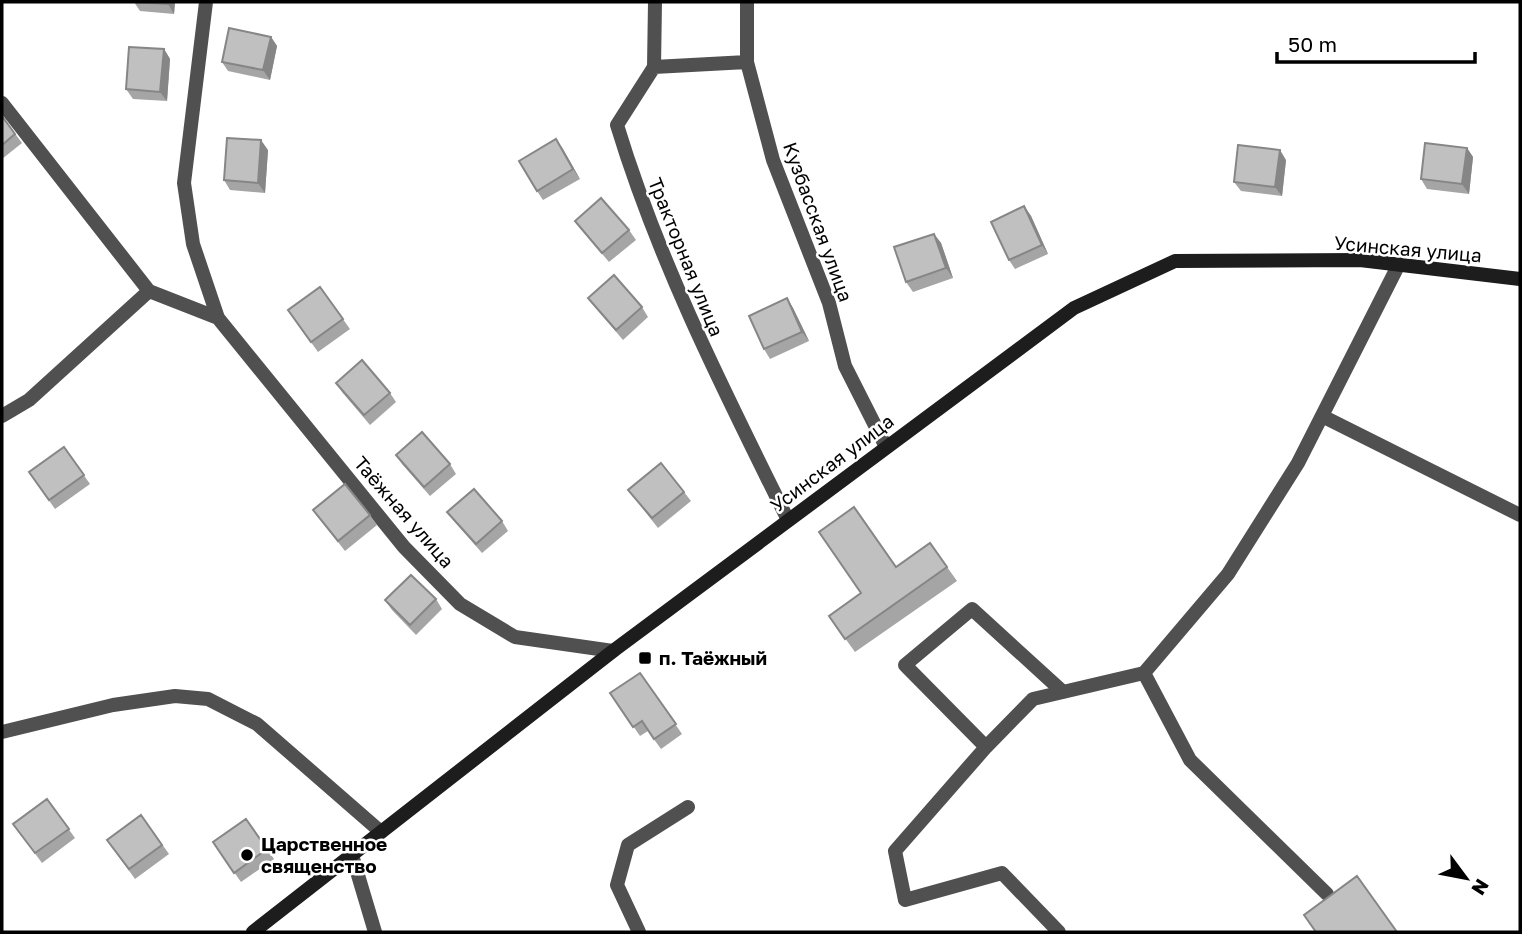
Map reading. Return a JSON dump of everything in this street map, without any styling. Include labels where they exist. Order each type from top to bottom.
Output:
[{"type":"street","name":"Таёжная улица","points":[[206,2],[184,183],[193,244],[218,318],[404,547],[460,604],[515,637],[613,651]]},
{"type":"street","points":[[655,2],[654,67],[747,62]]},
{"type":"street","name":"Кузбасская улица","points":[[747,2],[747,62],[773,160],[829,303],[845,366],[886,447]]},
{"type":"street","name":"Тракторная улица","points":[[654,67],[617,125],[641,203],[704,351],[788,520]]},
{"type":"street","points":[[2,103],[149,291],[29,400],[2,416]]},
{"type":"street","name":"Усинская улица","points":[[253,932],[613,651],[1074,308],[1175,261],[1360,260],[1520,279]]},
{"type":"street","points":[[1059,932],[1002,873],[905,900],[895,851],[986,747],[1033,699],[1144,673],[1228,574],[1298,463],[1399,264]]},
{"type":"street","name":"Таёжная улица","points":[[149,291],[218,318]]},
{"type":"street","points":[[1322,416],[1520,515]]},
{"type":"street","points":[[986,747],[905,665],[972,609],[1063,692]]},
{"type":"street","points":[[1144,673],[1190,760],[1327,894]]},
{"type":"street","points":[[2,732],[15,732],[113,705],[175,696],[208,699],[257,724],[381,832]]},
{"type":"street","points":[[639,932],[617,885],[628,845],[688,807]]},
{"type":"street","points":[[352,855],[375,932]]},
{"type":"building","points":[[134,2],[168,2],[168,4]]},
{"type":"building","points":[[229,28],[271,37],[263,70],[222,62]]},
{"type":"building","points":[[129,47],[164,49],[160,92],[126,89]]},
{"type":"building","points":[[2,116],[15,134],[2,145]]},
{"type":"building","points":[[227,138],[261,140],[258,183],[224,180]]},
{"type":"building","points":[[556,139],[573,169],[537,191],[519,161]]},
{"type":"building","points":[[1425,143],[1467,148],[1462,184],[1421,179]]},
{"type":"building","points":[[1238,145],[1280,150],[1275,187],[1234,182]]},
{"type":"building","points":[[601,198],[629,230],[602,253],[575,221]]},
{"type":"building","points":[[1024,206],[1042,245],[1009,260],[991,222]]},
{"type":"building","points":[[934,234],[946,268],[906,282],[894,247]]},
{"type":"building","points":[[614,275],[642,307],[616,330],[588,298]]},
{"type":"building","points":[[320,287],[343,319],[311,342],[288,310]]},
{"type":"building","points":[[787,298],[802,332],[764,349],[749,316]]},
{"type":"building","points":[[362,360],[390,393],[364,415],[336,383]]},
{"type":"building","points":[[422,432],[450,464],[424,487],[396,455]]},
{"type":"building","points":[[64,447],[84,475],[49,500],[29,472]]},
{"type":"building","points":[[661,463],[684,492],[652,518],[628,490]]},
{"type":"building","points":[[345,484],[370,515],[338,541],[313,510]]},
{"type":"building","points":[[474,489],[502,521],[476,544],[447,512]]},
{"type":"building","points":[[854,507],[896,567],[930,543],[947,567],[845,639],[829,616],[861,593],[819,532]]},
{"type":"building","points":[[411,575],[436,599],[410,625],[385,600]]},
{"type":"building","points":[[640,673],[676,724],[654,739],[642,721],[633,727],[610,693]]},
{"type":"building","points":[[47,799],[69,829],[35,853],[13,824]]},
{"type":"building","points":[[141,815],[162,845],[129,869],[107,840]]},
{"type":"building","name":"Царственное священство","points":[[246,819],[267,849],[234,873],[213,842]]},
{"type":"building","points":[[1357,876],[1397,932],[1316,932],[1304,915]]},
{"type":"place","name":"п. Таёжный","points":[[645,658]]},
{"type":"place","name":"Царственное священство","points":[[247,855]]}]
